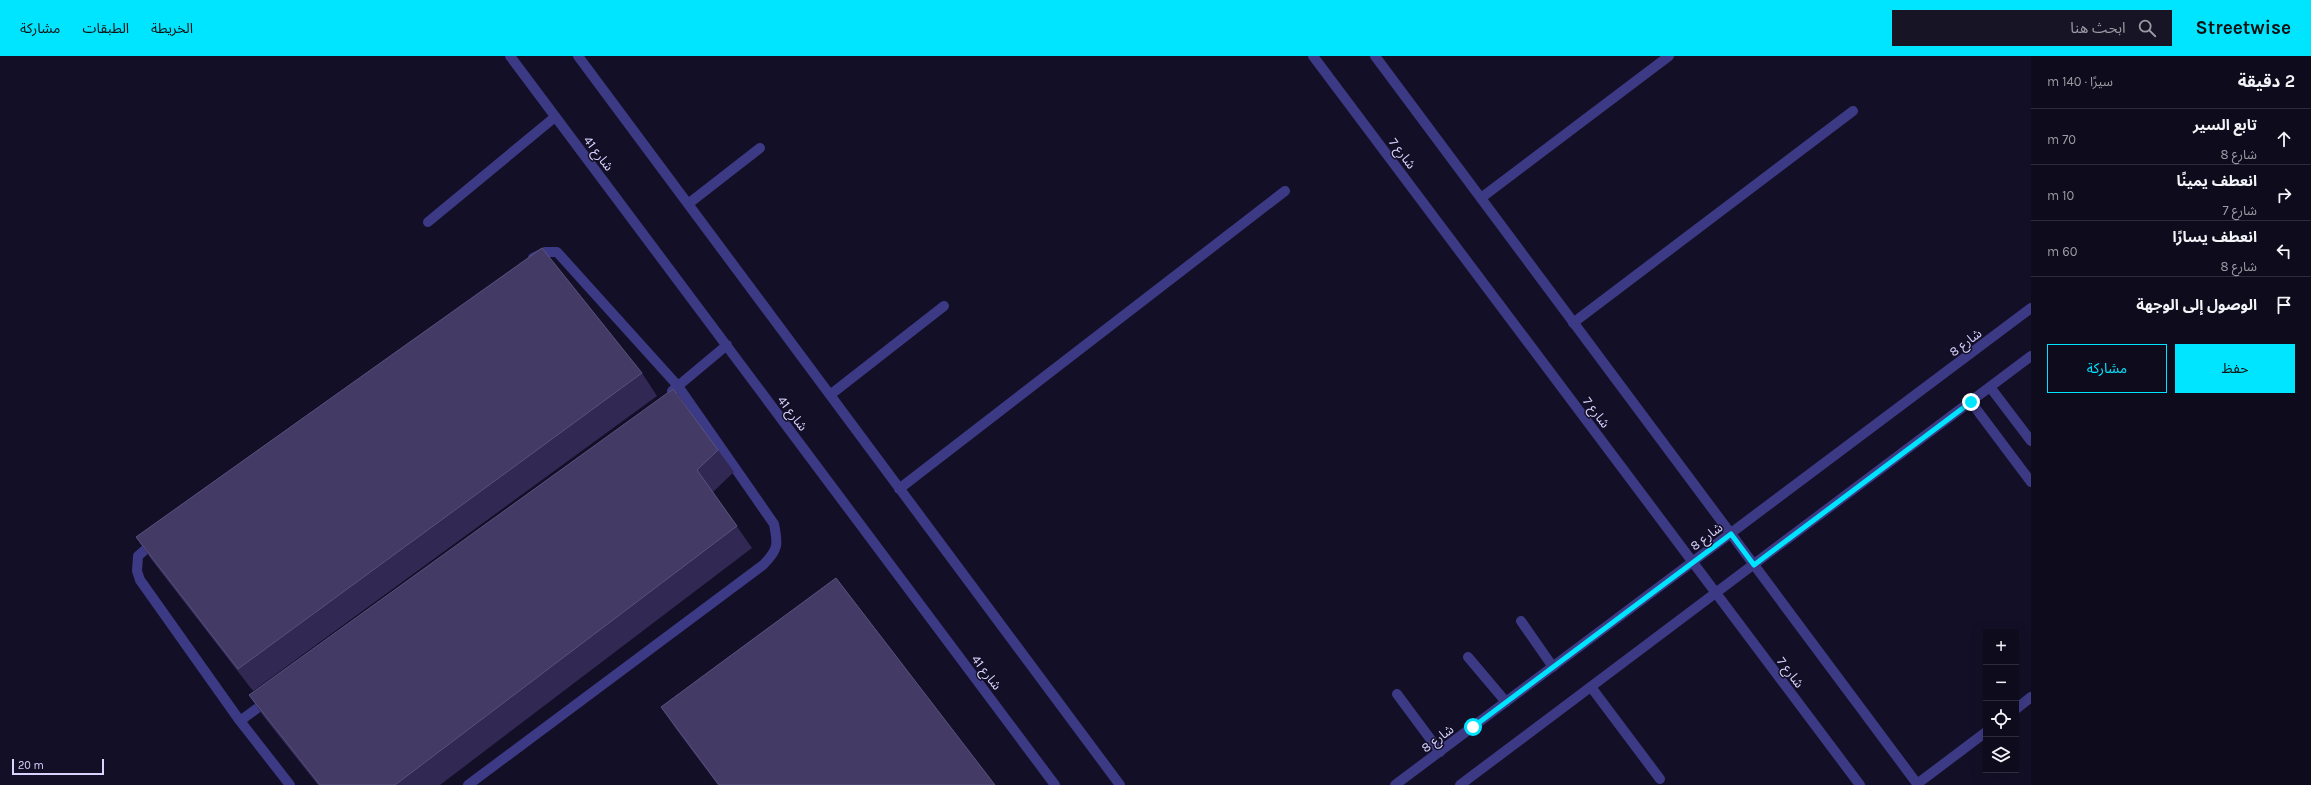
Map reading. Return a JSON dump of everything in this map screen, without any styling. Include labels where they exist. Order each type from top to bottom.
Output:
[{"type":"street","name":"شارع 41","points":[[510,56],[1055,785]]},
{"type":"street","points":[[578,56],[1120,785]]},
{"type":"street","name":"شارع 7","points":[[1312,56],[1860,785]]},
{"type":"street","points":[[1375,56],[1917,784],[1983,734]]},
{"type":"street","points":[[1481,198],[1669,56]]},
{"type":"street","points":[[1573,323],[1853,111]]},
{"type":"street","points":[[428,222],[556,117]]},
{"type":"street","points":[[688,204],[760,148]]},
{"type":"street","points":[[900,489],[1285,190]]},
{"type":"street","points":[[468,785],[763,565],[774,553],[778,541],[774,524],[678,386],[557,252],[541,254],[524,265]]},
{"type":"street","points":[[830,395],[944,306]]},
{"type":"street","name":"شارع 8","points":[[1395,785],[2031,308]]},
{"type":"street","points":[[665,396],[727,345]]},
{"type":"street","points":[[1460,785],[2031,356]]},
{"type":"street","points":[[1990,387],[2031,441]]},
{"type":"street","points":[[1971,402],[2031,482]]},
{"type":"street","points":[[160,537],[138,556],[137,571],[140,580],[240,721],[290,785]]},
{"type":"street","points":[[1521,620],[1553,667]]},
{"type":"street","points":[[1468,657],[1506,702]]},
{"type":"street","points":[[1591,687],[1660,779]]},
{"type":"street","points":[[240,721],[278,692]]},
{"type":"street","points":[[1397,694],[1440,752]]},
{"type":"street","points":[[2019,707],[2031,698]]},
{"type":"building","points":[[542,248],[642,373],[238,669],[136,537]]},
{"type":"building","points":[[673,389],[718,450],[697,470],[737,526],[395,785],[320,785],[249,695]]},
{"type":"building","points":[[836,578],[995,785],[719,785],[661,707]]},
{"type":"route","points":[[1473,727],[1731,534],[1754,565],[1971,402]]}]
